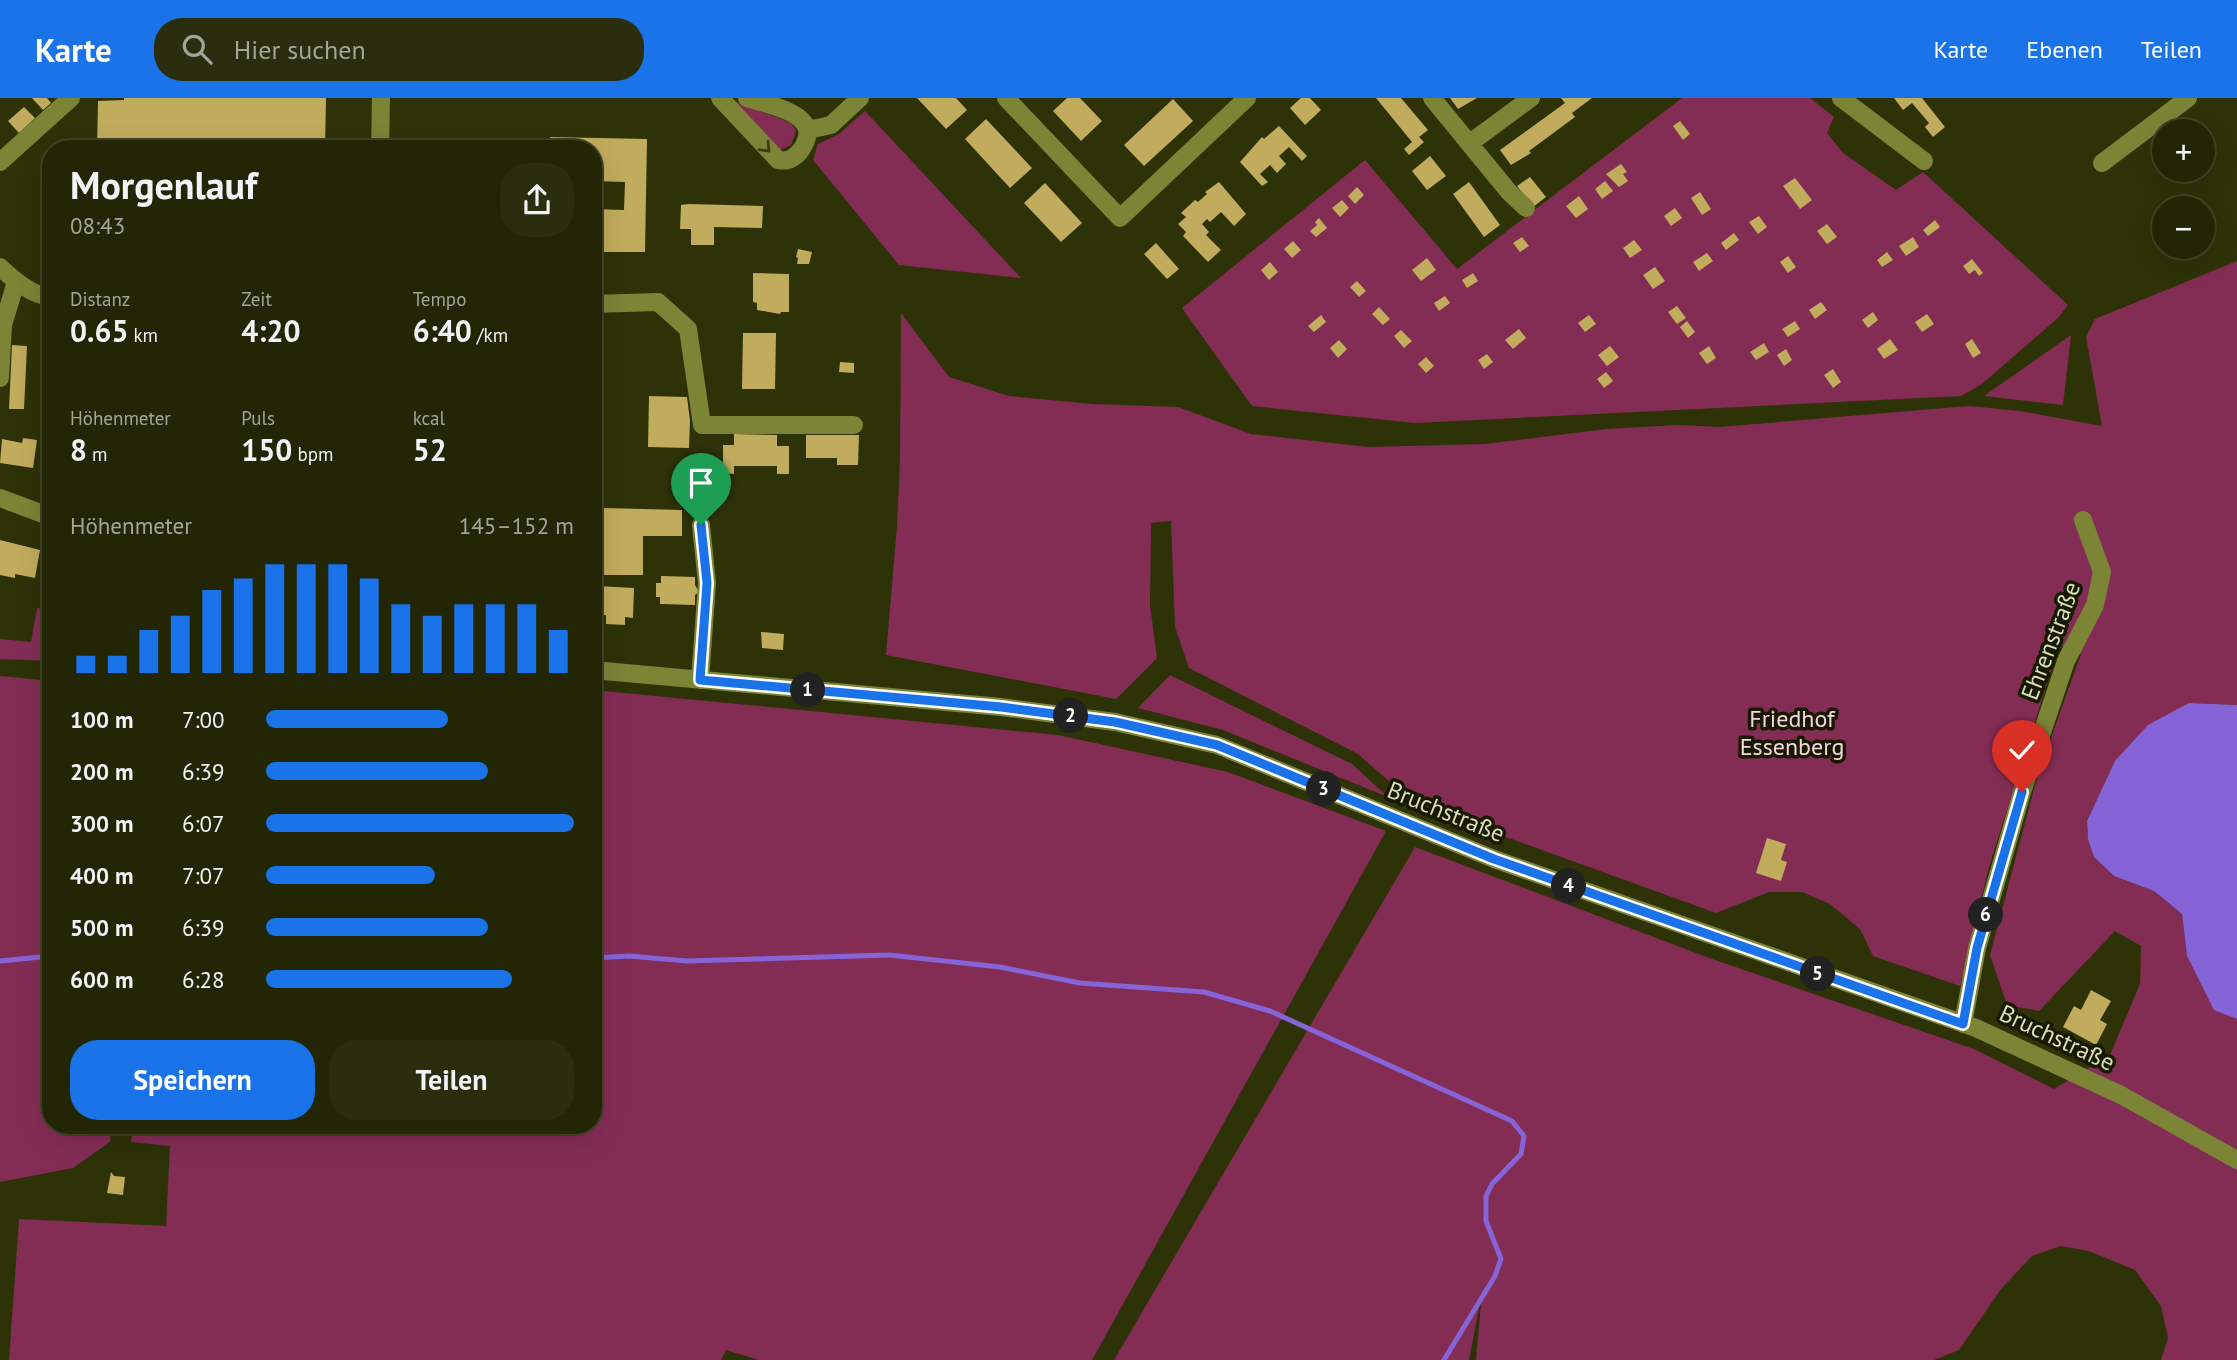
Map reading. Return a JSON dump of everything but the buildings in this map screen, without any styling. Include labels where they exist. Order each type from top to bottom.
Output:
[{"type":"street","points":[[0,162],[71,98]]},
{"type":"street","points":[[380,140],[381,98]]},
{"type":"street","points":[[720,98],[778,160],[786,161],[799,153],[808,138],[808,130],[801,118],[747,98]]},
{"type":"street","points":[[808,130],[831,125],[860,98]]},
{"type":"street","points":[[1006,98],[1120,218],[1247,98]]},
{"type":"street","points":[[1432,98],[1509,192],[1526,208]]},
{"type":"street","points":[[1470,143],[1531,98]]},
{"type":"street","points":[[1840,98],[1924,161]]},
{"type":"street","points":[[2102,163],[2188,98]]},
{"type":"street","points":[[0,267],[16,282],[42,295]]},
{"type":"street","points":[[0,378],[3,325],[16,282]]},
{"type":"street","points":[[602,304],[658,302],[688,329],[702,425],[854,425]]},
{"type":"street","points":[[0,498],[42,514]]},
{"type":"street","name":"Ehrenstraße","points":[[1963,1024],[1977,948],[2022,792],[2066,661],[2095,605],[2102,572],[2083,520]]},
{"type":"street","points":[[700,680],[707,583],[701,525]]},
{"type":"street","name":"Bruchstraße","points":[[602,671],[1001,707],[1115,722],[1217,745],[1494,859],[1963,1024],[2121,1094],[2237,1160]]},
{"type":"green space","points":[[1682,98],[1810,98],[1834,117],[1827,133],[1843,153],[1896,190],[1923,172],[2068,305],[2058,318],[1982,384],[1961,396],[1415,423],[1252,406],[1182,308],[1365,160],[1457,269]]},
{"type":"green space","points":[[732,100],[791,123],[796,131],[791,145],[780,150]]},
{"type":"green space","points":[[865,111],[1021,278],[899,265],[813,160],[818,144],[839,134]]},
{"type":"green space","name":"Friedhof Essenberg","points":[[2237,261],[2237,705],[2189,703],[2115,761],[2087,821],[2088,839],[2094,857],[2114,876],[2154,891],[2182,914],[2187,956],[2214,1009],[2237,1019],[2237,1360],[2161,1360],[2168,1338],[2161,1306],[2135,1270],[2089,1251],[2061,1246],[2032,1256],[2001,1289],[1959,1350],[1934,1360],[1476,1360],[1482,1293],[1469,1360],[1114,1360],[1415,847],[1712,959],[1974,1049],[2054,1089],[2110,1055],[2140,984],[2141,946],[2115,931],[2039,1011],[2007,1005],[1990,955],[2038,774],[2081,654],[2059,645],[1989,867],[1960,986],[1873,956],[1860,929],[1830,904],[1802,892],[1769,892],[1716,913],[1415,804],[1358,754],[1189,668],[1175,627],[1171,521],[1151,523],[1150,605],[1157,658],[1116,699],[886,655],[900,458],[901,313],[949,377],[1009,396],[1092,404],[1178,407],[1251,434],[1368,447],[1485,444],[1606,429],[1679,425],[1719,427],[1969,406],[2020,411],[2102,426],[2086,337],[2095,319]]},
{"type":"green space","points":[[2071,335],[2063,405],[1984,396]]},
{"type":"green space","points":[[37,608],[42,609],[42,661],[0,659],[0,639],[31,642]]},
{"type":"green space","points":[[1170,675],[1352,764],[1388,797],[1223,730],[1138,708]]},
{"type":"green space","points":[[0,676],[42,680],[42,1134],[110,1134],[110,1142],[73,1168],[0,1182]]},
{"type":"green space","points":[[602,691],[1058,735],[1228,772],[1386,831],[1092,1360],[759,1360],[726,1350],[721,1360],[9,1360],[19,1219],[166,1226],[170,1146],[131,1142],[132,1134],[602,1134]]},
{"type":"shaded area","points":[[2189,703],[2237,705],[2237,1019],[2214,1010],[2187,956],[2182,914],[2154,891],[2114,876],[2094,857],[2088,839],[2087,821],[2115,761],[2148,725]]},
{"type":"waterway","points":[[602,958],[629,956],[687,961],[889,955],[1000,967],[1080,983],[1204,992],[1270,1011],[1512,1121],[1524,1136],[1521,1154],[1492,1184],[1486,1196],[1486,1221],[1501,1259],[1495,1276],[1444,1360]]},
{"type":"waterway","points":[[0,961],[42,957]]},
{"type":"route","points":[[701,525],[707,583],[700,680],[1001,707],[1115,722],[1217,745],[1494,859],[1963,1024],[1977,948],[2022,792]]}]
